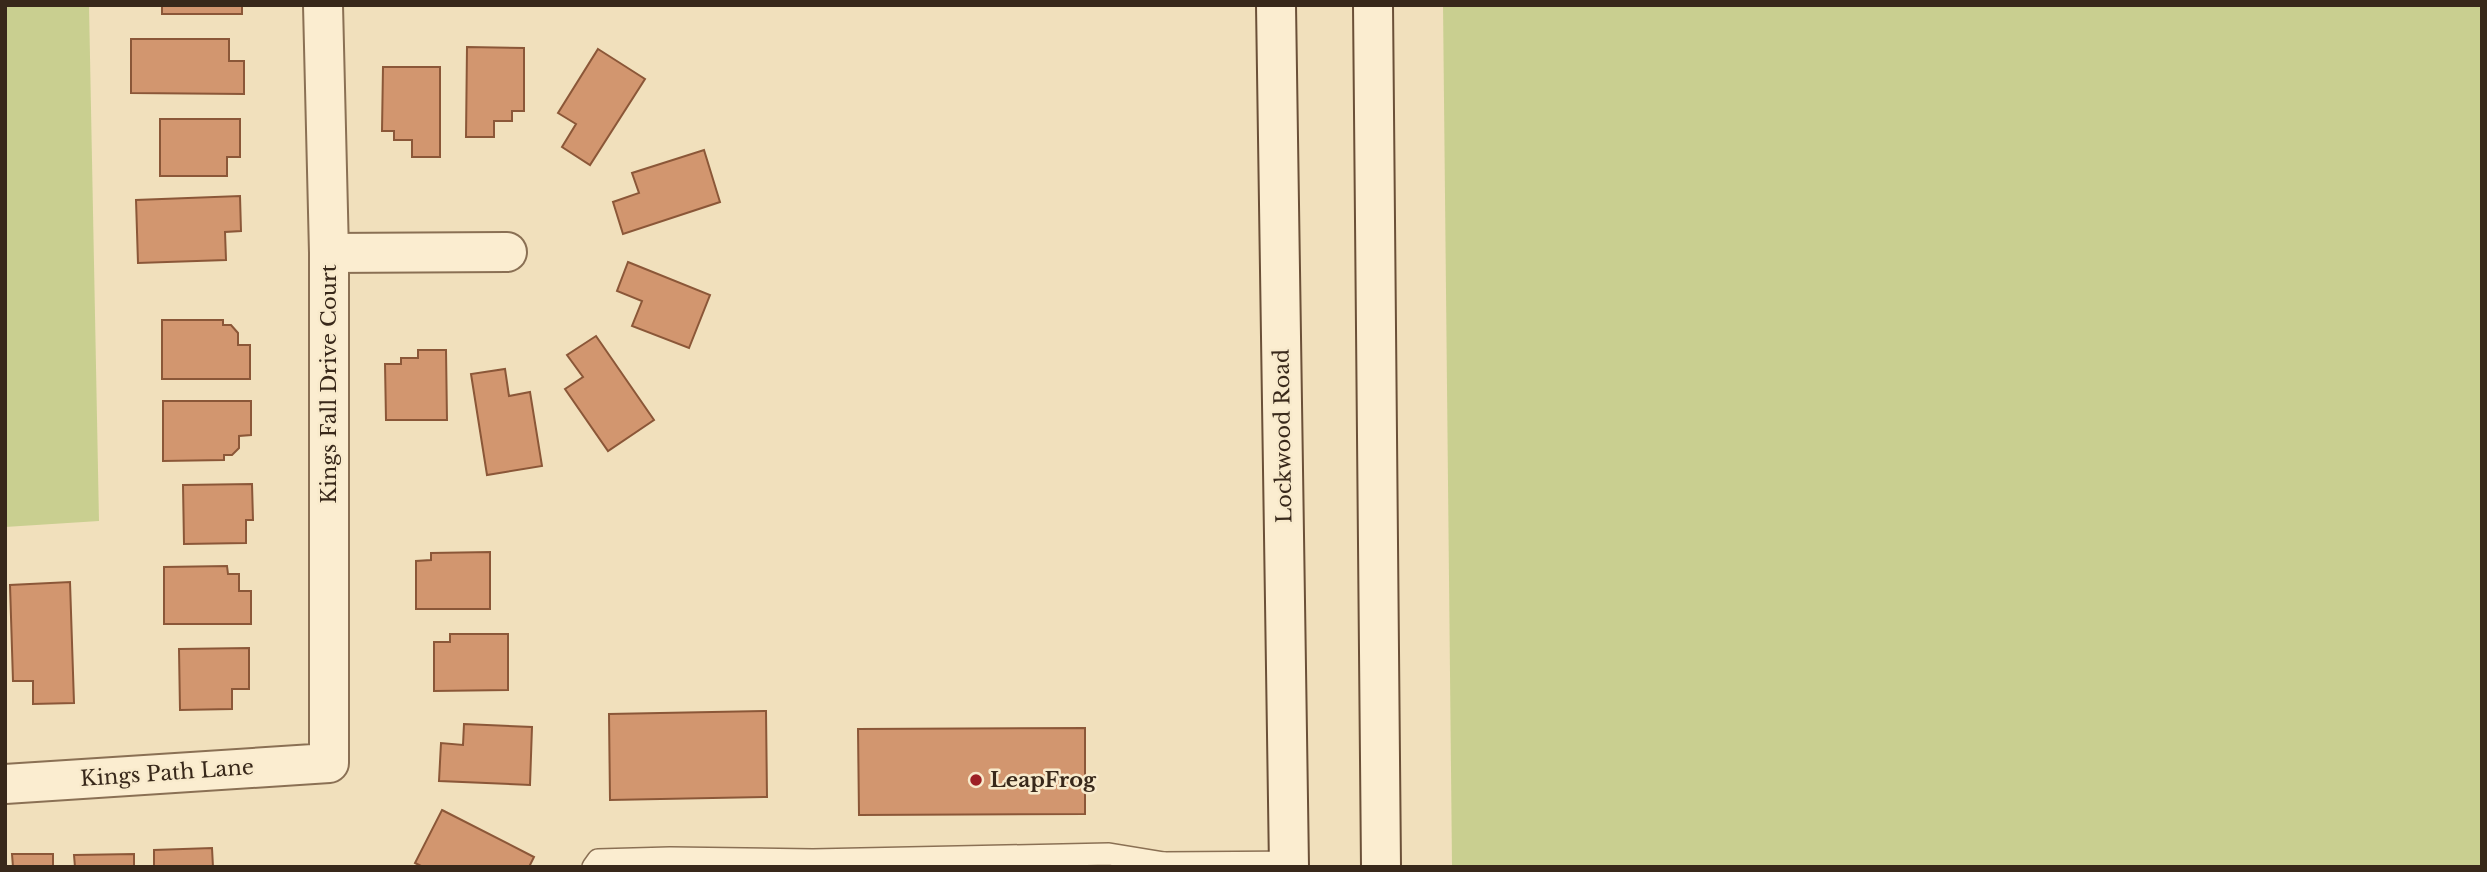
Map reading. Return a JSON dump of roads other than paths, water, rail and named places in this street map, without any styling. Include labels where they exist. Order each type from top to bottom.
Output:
[{"type":"main road","name":"Kings Fall Drive Court","points":[[323,5],[329,253],[328,762]]},
{"type":"main road","name":"Lockwood Road","points":[[1276,5],[1289,864]]},
{"type":"main road","points":[[1373,5],[1381,867]]},
{"type":"main road","points":[[329,253],[507,252]]},
{"type":"main road","name":"Kings Path Lane","points":[[5,784],[328,762]]},
{"type":"lane","points":[[593,867],[598,860],[670,858],[813,860],[1109,854],[1159,865],[1289,864]]},
{"type":"place","name":"LeapFrog","points":[[976,780]]}]
